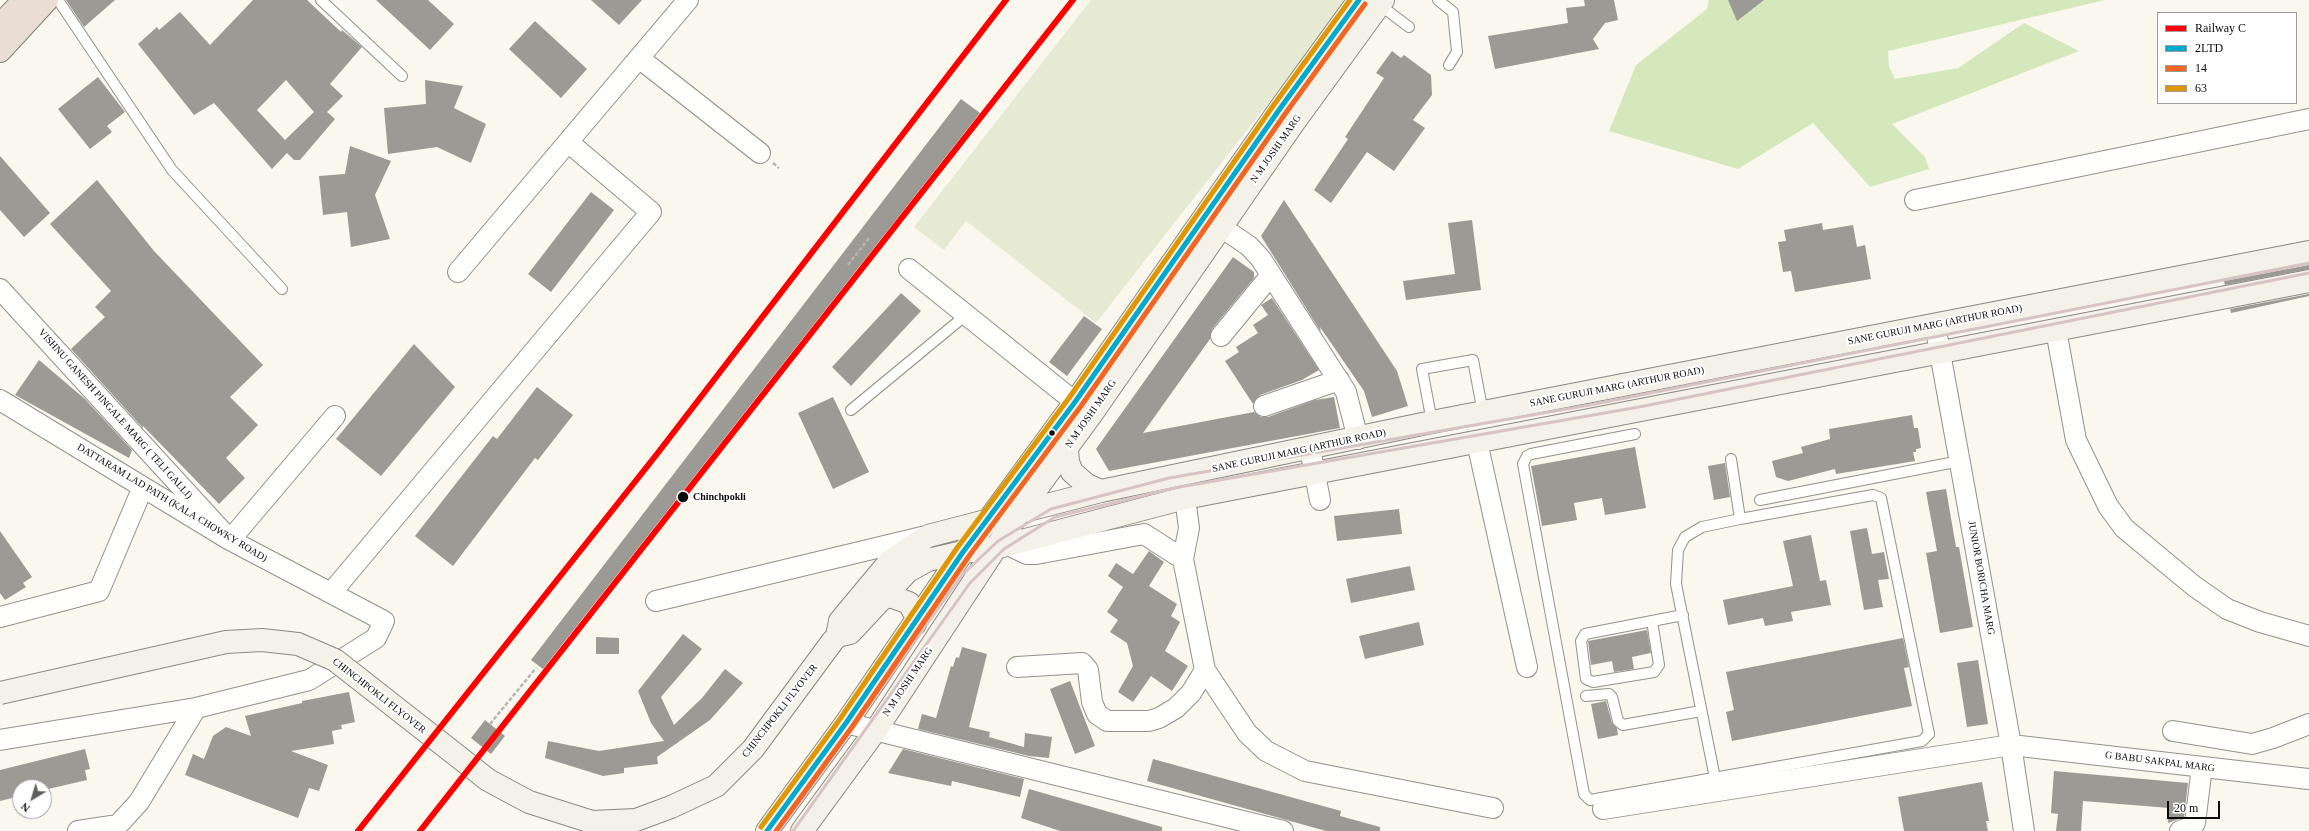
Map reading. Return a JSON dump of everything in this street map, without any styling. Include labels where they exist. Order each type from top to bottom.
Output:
[{"type":"highway","points":[[0,11],[11,0]]},
{"type":"highway","points":[[0,25],[24,0]]},
{"type":"highway","points":[[0,51],[47,0]]},
{"type":"main road","name":"N M JOSHI MARG","points":[[767,831],[846,723],[963,552],[987,522],[1058,442],[1287,116],[1374,2]]},
{"type":"main road","name":"N M JOSHI MARG","points":[[802,831],[876,730],[1002,547],[1018,514],[1058,442],[1075,402],[1214,222]]},
{"type":"main road","name":"SANE GURUJI MARG (ARTHUR ROAD)","points":[[928,536],[1101,492],[1358,439],[1432,422],[2309,252]]},
{"type":"main road","points":[[835,639],[850,633],[908,571],[928,560],[963,552],[1002,547],[1185,498],[1263,482],[1500,438],[2309,281]]},
{"type":"main road","points":[[1894,333],[1900,360]]},
{"type":"main road","points":[[1801,351],[1807,378]]},
{"type":"main road","points":[[1676,375],[1683,402]]},
{"type":"main road","points":[[1489,411],[1500,438]]},
{"type":"main road","points":[[1058,442],[1072,472],[1087,486],[1101,492]]},
{"type":"main road","points":[[1258,460],[1263,482]]},
{"type":"main road","name":"CHINCHPOKLI FLYOVER","points":[[0,693],[226,642],[262,640],[298,644],[335,660],[488,780],[529,802],[592,822],[636,820],[671,807],[716,786],[753,749],[835,639],[840,621],[890,561],[928,536]]},
{"type":"main road","points":[[882,599],[890,596],[901,598],[909,603],[916,616],[915,624]]},
{"type":"street","points":[[458,272],[688,0]]},
{"type":"street","points":[[639,58],[760,153]]},
{"type":"street","points":[[1915,200],[2309,119]]},
{"type":"street","points":[[331,593],[651,212],[568,142]]},
{"type":"street","points":[[1214,222],[1249,246],[1271,276],[1346,392],[1358,439]]},
{"type":"street","points":[[909,269],[1075,402]]},
{"type":"street","points":[[1221,336],[1271,276]]},
{"type":"street","name":"VISHNU GANESH PINGALE MARG ( TELI GALLI)","points":[[0,289],[230,540]]},
{"type":"street","name":"JUNIOR BORICHA MARG","points":[[1935,325],[2011,745],[2024,831]]},
{"type":"street","points":[[2056,330],[2076,440],[2108,506],[2124,528],[2194,586],[2227,609],[2260,622],[2309,636]]},
{"type":"street","points":[[1264,406],[1339,380]]},
{"type":"street","name":"DATTARAM LAD PATH (KALA CHOWKY ROAD)","points":[[0,400],[230,540],[384,621],[376,638],[309,680],[196,708],[0,740]]},
{"type":"street","points":[[230,540],[335,416]]},
{"type":"street","points":[[1477,442],[1527,667]]},
{"type":"street","points":[[1310,449],[1320,500]]},
{"type":"street","points":[[0,617],[99,591],[143,487]]},
{"type":"street","points":[[1185,498],[1189,528],[1183,559],[1205,670],[1246,734],[1266,751],[1305,771],[1493,808]]},
{"type":"street","points":[[1002,547],[1027,554],[1036,554],[1144,534],[1183,559]]},
{"type":"street","points":[[656,601],[928,536]]},
{"type":"street","points":[[1017,667],[1082,663],[1088,670],[1092,702],[1097,714],[1108,721],[1149,721],[1159,718],[1176,708],[1191,693],[1205,670]]},
{"type":"street","points":[[78,831],[118,826],[139,802],[196,708]]},
{"type":"street","points":[[846,723],[1283,831]]},
{"type":"street","points":[[2173,732],[2252,744],[2273,738],[2309,724]]},
{"type":"street","points":[[2251,773],[2252,744]]},
{"type":"street","name":"G BABU SAKPAL MARG","points":[[1603,809],[1716,784],[2011,745],[2309,780]]},
{"type":"street","points":[[2180,831],[2191,827],[2195,823],[2202,767]]},
{"type":"lane","points":[[58,0],[172,170],[282,289]]},
{"type":"lane","points":[[321,0],[402,76]]},
{"type":"lane","points":[[1438,0],[1453,12],[1458,44],[1457,52],[1449,66]]},
{"type":"lane","points":[[1374,2],[1410,27]]},
{"type":"lane","points":[[851,410],[966,315]]},
{"type":"lane","points":[[1432,422],[1422,369],[1473,360],[1489,411]]},
{"type":"lane","points":[[1635,434],[1531,454],[1527,456],[1523,464],[1584,794],[1594,801],[1716,784],[1922,741],[1929,734],[1881,498],[1873,495],[1740,519],[1702,528],[1685,537],[1678,550],[1676,584],[1716,784]]},
{"type":"lane","points":[[1731,459],[1740,519]]},
{"type":"lane","points":[[1760,500],[1960,461]]},
{"type":"lane","points":[[1652,621],[1659,665],[1658,669],[1654,672],[1593,682],[1586,679],[1581,641],[1585,634],[1682,615]]},
{"type":"lane","points":[[1586,696],[1609,694],[1612,697],[1618,721],[1623,725],[1701,711]]},
{"type":"path","points":[[848,265],[869,238]]},
{"type":"path","points":[[490,724],[536,668]]},
{"type":"green space","points":[[1091,0],[1349,0],[1096,323],[966,221],[944,250],[914,227]]},
{"type":"green space","points":[[1709,0],[2105,0],[1888,51],[1889,67],[1895,79],[1958,68],[2024,23],[2079,51],[1892,124],[1925,157],[1929,169],[1870,187],[1813,123],[1738,169],[1609,131],[1636,65],[1707,9]]},
{"type":"building","points":[[66,0],[115,0],[84,27]]},
{"type":"building","points":[[253,0],[307,0],[341,32],[342,30],[362,47],[330,84],[343,96],[327,112],[335,119],[300,160],[294,160],[287,153],[272,169],[214,103],[194,115],[138,44],[157,27],[159,30],[180,12],[210,45]],"holes":[[[286,80],[314,112],[285,140],[257,110]]]},
{"type":"building","points":[[376,0],[428,0],[454,24],[430,50]]},
{"type":"building","points":[[591,0],[642,0],[619,25]]},
{"type":"building","points":[[1584,0],[1614,0],[1618,20],[1605,23],[1593,39],[1599,49],[1495,69],[1488,36],[1568,23],[1566,8],[1585,6]]},
{"type":"building","points":[[1728,0],[1764,0],[1737,21]]},
{"type":"building","points":[[535,21],[587,69],[561,98],[509,49]]},
{"type":"building","points":[[1392,51],[1401,58],[1404,55],[1431,75],[1432,95],[1413,120],[1425,128],[1394,171],[1367,152],[1331,203],[1314,190],[1348,139],[1345,137],[1384,78],[1376,73]]},
{"type":"building","points":[[98,77],[125,112],[107,126],[112,132],[90,149],[58,109]]},
{"type":"building","points":[[425,80],[463,86],[454,108],[486,124],[471,163],[437,147],[388,154],[384,108],[426,104]]},
{"type":"building","points":[[961,99],[980,113],[543,669],[531,660]]},
{"type":"building","points":[[350,146],[391,161],[375,195],[390,239],[351,247],[347,212],[323,215],[319,176],[345,174]]},
{"type":"building","points":[[0,156],[50,213],[24,237],[0,210]]},
{"type":"building","points":[[97,180],[154,251],[263,365],[230,397],[258,425],[226,458],[245,478],[219,504],[143,426],[143,428],[71,349],[105,317],[95,307],[111,291],[50,224]]},
{"type":"building","points":[[591,192],[614,210],[551,292],[528,274]]},
{"type":"building","points":[[1284,200],[1397,371],[1408,406],[1372,417],[1364,391],[1320,327],[1321,332],[1261,236]]},
{"type":"building","points":[[1472,220],[1481,290],[1406,300],[1403,281],[1455,274],[1448,223]]},
{"type":"building","points":[[1822,223],[1823,230],[1853,225],[1857,247],[1865,245],[1871,279],[1795,292],[1791,271],[1783,272],[1778,242],[1786,241],[1784,230]]},
{"type":"building","points":[[1233,257],[1254,272],[1254,278],[1212,329],[1210,339],[1143,433],[1254,412],[1261,417],[1268,417],[1315,400],[1334,397],[1340,428],[1109,471],[1096,449]]},
{"type":"building","points":[[2309,265],[2309,269],[2225,285],[2224,281]]},
{"type":"building","points":[[901,293],[921,311],[851,386],[832,367]]},
{"type":"building","points":[[2309,294],[2309,296],[2231,313],[2230,309]]},
{"type":"building","points":[[1272,298],[1319,370],[1302,380],[1260,395],[1253,404],[1225,361],[1239,352],[1236,347],[1258,333],[1253,325],[1268,315],[1261,305]]},
{"type":"building","points":[[1084,316],[1102,329],[1067,376],[1049,362]]},
{"type":"building","points":[[414,344],[455,387],[381,476],[336,439]]},
{"type":"building","points":[[39,360],[85,399],[132,450],[129,458],[15,395]]},
{"type":"building","points":[[537,387],[573,415],[538,460],[535,458],[453,566],[415,536],[493,436],[497,439]]},
{"type":"building","points":[[833,397],[869,472],[833,489],[798,413]]},
{"type":"building","points":[[1912,415],[1914,428],[1918,428],[1921,448],[1916,449],[1916,452],[1913,452],[1915,461],[1836,474],[1835,469],[1788,481],[1776,477],[1772,461],[1803,453],[1801,447],[1830,439],[1829,429]]},
{"type":"building","points":[[1635,447],[1646,508],[1605,515],[1602,498],[1574,503],[1577,520],[1542,526],[1531,466]]},
{"type":"building","points":[[1725,463],[1730,497],[1714,500],[1708,466]]},
{"type":"building","points":[[1946,489],[1956,547],[1959,547],[1973,627],[1940,633],[1926,553],[1937,551],[1926,492]]},
{"type":"building","points":[[1399,509],[1402,534],[1337,541],[1334,516]]},
{"type":"building","points":[[1867,528],[1872,554],[1884,552],[1889,579],[1878,580],[1883,607],[1864,610],[1850,531]]},
{"type":"building","points":[[0,531],[32,577],[23,583],[26,587],[5,600],[0,593]]},
{"type":"building","points":[[1811,535],[1820,581],[1826,580],[1831,605],[1791,612],[1793,621],[1765,626],[1763,618],[1728,625],[1723,600],[1793,586],[1783,541]]},
{"type":"building","points":[[1149,551],[1164,562],[1149,586],[1177,604],[1171,616],[1180,622],[1165,651],[1188,666],[1172,691],[1151,676],[1133,702],[1118,692],[1133,666],[1127,643],[1110,632],[1118,620],[1107,612],[1123,587],[1108,576],[1116,563],[1133,574]]},
{"type":"building","points":[[1410,566],[1415,590],[1351,603],[1346,579]]},
{"type":"building","points":[[1419,622],[1424,645],[1365,659],[1359,636]]},
{"type":"building","points":[[1647,630],[1651,653],[1632,657],[1634,669],[1614,672],[1612,661],[1591,665],[1588,641]]},
{"type":"building","points":[[683,634],[702,649],[661,697],[674,725],[702,698],[725,669],[743,683],[710,720],[657,757],[658,764],[624,768],[624,773],[603,776],[545,758],[548,741],[599,751],[664,741],[651,723],[638,691]]},
{"type":"building","points":[[596,637],[619,638],[619,654],[596,654]]},
{"type":"building","points":[[1903,638],[1909,667],[1904,668],[1912,706],[1732,741],[1726,712],[1734,710],[1726,672]]},
{"type":"building","points":[[962,647],[987,654],[969,727],[990,732],[989,737],[1024,747],[1025,733],[1052,737],[1049,758],[1029,756],[918,729],[922,714],[936,718],[951,666],[953,667],[956,657],[959,658]]},
{"type":"building","points":[[1978,660],[1988,724],[1967,727],[1957,663]]},
{"type":"building","points":[[1070,681],[1095,746],[1075,754],[1050,689]]},
{"type":"building","points":[[349,692],[355,722],[341,725],[342,729],[332,731],[334,744],[291,751],[328,765],[319,791],[309,788],[298,818],[185,775],[193,754],[204,759],[213,736],[226,727],[251,736],[245,716],[302,703],[302,701]]},
{"type":"building","points":[[1606,701],[1612,723],[1617,728],[1618,735],[1598,739],[1591,704]]},
{"type":"building","points":[[485,720],[505,736],[491,754],[471,738]]},
{"type":"building","points":[[85,749],[90,769],[85,770],[87,780],[52,788],[52,779],[12,779],[12,798],[0,801],[0,770]]},
{"type":"building","points":[[903,749],[1024,779],[1020,797],[952,781],[951,786],[888,773]]},
{"type":"building","points":[[1153,759],[1341,811],[1340,816],[1380,827],[1380,831],[1326,831],[1147,781]]},
{"type":"building","points":[[2054,771],[2188,783],[2184,817],[2168,823],[2169,808],[2083,801],[2081,831],[2056,831],[2058,814],[2051,813]]},
{"type":"building","points":[[1982,782],[1989,821],[1986,821],[1988,831],[1904,831],[1898,797]]},
{"type":"building","points":[[1029,789],[1162,827],[1162,831],[1060,831],[1021,818]]},
{"type":"railway","points":[[779,831],[962,575],[998,541],[1051,509],[1169,478],[1590,405],[2309,263]]},
{"type":"railway","points":[[793,831],[970,583],[1004,549],[1055,517],[1174,488],[1639,407],[2309,273]]},
{"type":"rail line","name":"C","points":[[358,831],[657,454],[1006,0]]},
{"type":"rail line","name":"C","points":[[420,831],[1073,0]]},
{"type":"transit line","name":"63","points":[[761,827],[840,719],[957,548],[1069,398],[1273,106],[1350,0]]},
{"type":"transit line","name":"2LTD","points":[[767,831],[846,723],[963,552],[1075,402],[1279,110],[1359,0]]},
{"type":"transit line","name":"14","points":[[776,831],[852,727],[969,556],[1081,406],[1285,114],[1365,4]]},
{"type":"place","name":"Chinchpokli","points":[[683,497]]}]
